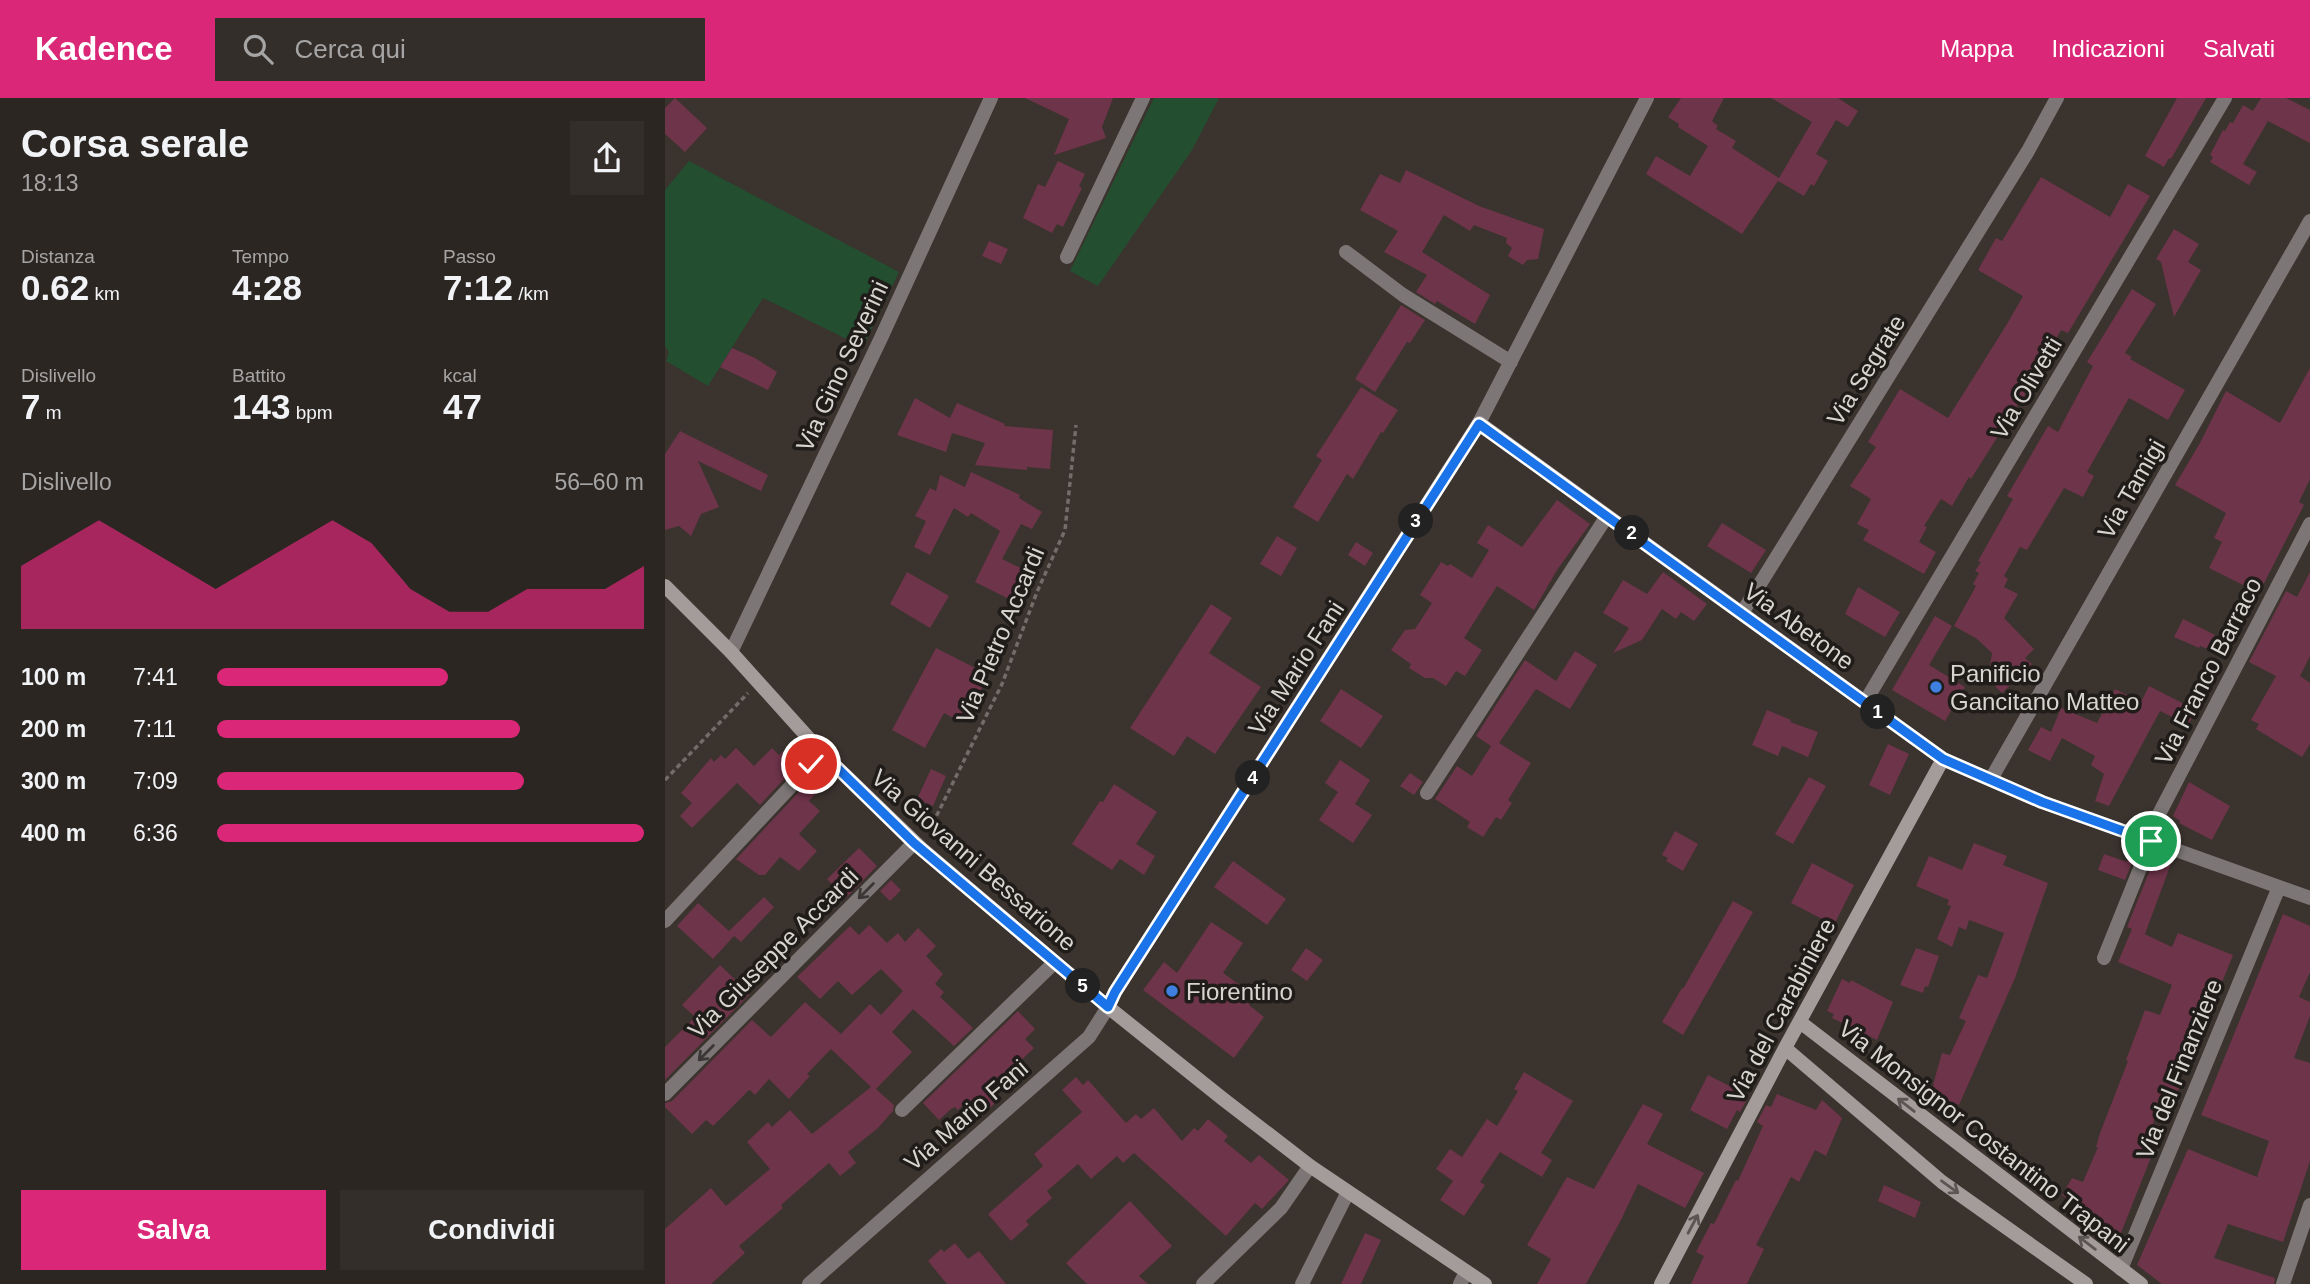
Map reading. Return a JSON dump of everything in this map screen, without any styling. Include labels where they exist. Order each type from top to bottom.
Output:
[{"type":"street","name":"Via Gino Severini","points":[[731,652],[881,338],[991,98]]},
{"type":"street","points":[[1067,257],[1143,98]]},
{"type":"street","name":"Via Mario Fani","points":[[809,1284],[1089,1037],[1115,992],[1479,424],[1647,98]]},
{"type":"street","name":"Via Segrate","points":[[1742,613],[2028,151],[2057,98]]},
{"type":"street","name":"Via Olivetti","points":[[1865,702],[2225,98]]},
{"type":"street","name":"Via Tamigi","points":[[1990,779],[2310,221]]},
{"type":"street","points":[[1346,252],[1403,296],[1511,362]]},
{"type":"street","name":"Via Abetone","points":[[1479,424],[1943,759],[2042,802],[2310,898]]},
{"type":"street","points":[[1427,793],[1607,516]]},
{"type":"street","name":"Via Franco Barraco","points":[[2104,958],[2149,840],[2310,524]]},
{"type":"street","name":"Via Giovanni Bessarione","points":[[665,586],[731,652],[822,753],[918,846],[1108,1007],[1310,1166],[1463,1278],[1485,1284]]},
{"type":"street","points":[[665,921],[822,753]]},
{"type":"street","name":"Via del Carabiniere","points":[[1661,1284],[1785,1048],[1943,759]]},
{"type":"street","name":"Via Giuseppe Accardi","points":[[665,1094],[918,846]]},
{"type":"street","name":"Via del Finanziere","points":[[2121,1269],[2279,887]]},
{"type":"street","points":[[902,1110],[1055,962]]},
{"type":"street","name":"Via Monsignor Costantino Trapani","points":[[1800,1023],[2141,1284]]},
{"type":"street","points":[[1785,1048],[1943,1182],[2086,1284]]},
{"type":"street","points":[[1203,1284],[1280,1208],[1310,1166]]},
{"type":"street","points":[[1302,1284],[1348,1192]]},
{"type":"street","points":[[2283,1284],[2310,1205]]},
{"type":"path","name":"Via Pietro Accardi","points":[[918,846],[1002,684],[1037,592],[1065,530],[1076,425]]},
{"type":"path","points":[[665,780],[758,684]]},
{"type":"green space","points":[[1154,98],[1219,98],[1192,150],[1098,286],[1070,271]]},
{"type":"green space","points":[[689,161],[899,272],[863,347],[763,298],[708,386],[666,361],[669,352],[665,346],[665,190]]},
{"type":"building","points":[[675,98],[707,128],[685,152],[665,134],[665,108]]},
{"type":"building","points":[[1025,98],[1113,98],[1102,127],[1106,138],[1054,155],[1069,119]]},
{"type":"building","points":[[1681,98],[1724,98],[1712,121],[1718,126],[1716,129],[1736,141],[1732,148],[1779,178],[1812,122],[1771,98],[1838,98],[1858,111],[1848,127],[1836,120],[1816,154],[1828,161],[1814,186],[1811,184],[1804,196],[1778,181],[1742,234],[1646,174],[1656,156],[1690,176],[1708,146],[1678,127],[1679,124],[1668,117]]},
{"type":"building","points":[[2177,98],[2206,98],[2164,167],[2145,156]]},
{"type":"building","points":[[2261,98],[2286,98],[2310,110],[2310,143],[2268,121],[2243,164],[2257,172],[2249,185],[2210,162],[2213,157],[2210,155],[2223,130],[2225,131],[2230,122],[2233,123],[2243,105],[2253,111]]},
{"type":"building","points":[[1058,161],[1085,174],[1079,186],[1082,188],[1063,227],[1057,224],[1052,233],[1023,218],[1038,184],[1045,187]]},
{"type":"building","points":[[1406,170],[1479,206],[1544,229],[1538,259],[1527,260],[1523,265],[1508,256],[1512,248],[1506,243],[1507,238],[1474,225],[1470,231],[1444,215],[1422,252],[1490,295],[1475,324],[1437,301],[1435,304],[1416,292],[1427,275],[1384,252],[1398,231],[1360,210],[1380,174],[1400,183]]},
{"type":"building","points":[[2041,177],[2110,217],[2128,184],[2150,196],[2068,333],[2061,330],[2046,357],[2041,354],[2024,385],[2026,407],[2019,403],[1952,506],[1941,499],[1924,526],[1927,527],[1919,542],[1936,552],[1924,574],[1863,540],[1869,530],[1857,524],[1871,499],[1850,486],[1876,447],[1868,442],[1900,389],[1948,418],[2007,324],[2023,296],[1978,270],[1996,238],[2002,241]]},
{"type":"building","points":[[2174,229],[2199,244],[2188,262],[2201,270],[2174,317],[2161,262],[2156,259]]},
{"type":"building","points":[[989,241],[1008,249],[1001,264],[982,256]]},
{"type":"building","points":[[2132,289],[2156,304],[2125,353],[2132,357],[2130,359],[2185,390],[2168,420],[2129,398],[2087,472],[2094,476],[2083,497],[2064,488],[2027,550],[2020,547],[2004,576],[2008,579],[2004,587],[2018,594],[2004,618],[2034,649],[2025,658],[2032,664],[2002,693],[1988,679],[1992,653],[1977,639],[1954,626],[1976,586],[1973,584],[1979,573],[1975,571],[1981,562],[1978,561],[2013,499],[2007,496],[2048,426],[2058,432],[2093,366],[2087,362]]},
{"type":"building","points":[[1401,305],[1425,320],[1410,343],[1407,342],[1375,392],[1355,379]]},
{"type":"building","points":[[732,348],[777,372],[768,390],[720,367]]},
{"type":"building","points":[[2310,368],[2310,479],[2299,502],[2304,505],[2259,593],[2209,568],[2222,542],[2214,538],[2226,513],[2175,485],[2226,391],[2280,423]]},
{"type":"building","points":[[1361,387],[1398,410],[1383,433],[1381,432],[1353,479],[1347,474],[1318,522],[1293,507],[1322,460],[1316,456]]},
{"type":"building","points":[[915,398],[950,418],[957,403],[1005,424],[1004,426],[1053,430],[1050,469],[1027,467],[1027,470],[975,465],[985,443],[952,433],[946,452],[897,435]]},
{"type":"building","points":[[680,431],[768,475],[761,491],[698,461],[719,507],[701,514],[691,536],[679,526],[665,530],[665,454]]},
{"type":"building","points":[[971,472],[1020,495],[1019,498],[1042,512],[1032,529],[1021,524],[1002,559],[1025,570],[1011,600],[975,582],[1000,531],[971,513],[968,517],[954,508],[930,555],[914,547],[926,521],[915,516],[930,488],[936,491],[940,475],[965,487]]},
{"type":"building","points":[[1557,500],[1590,524],[1557,570],[1534,610],[1497,586],[1464,638],[1482,650],[1465,676],[1456,671],[1446,686],[1409,668],[1411,664],[1391,650],[1405,630],[1415,629],[1432,603],[1420,595],[1441,562],[1448,566],[1450,564],[1472,578],[1489,550],[1477,543],[1488,525],[1522,547]]},
{"type":"building","points":[[1722,523],[1766,550],[1751,573],[1707,546]]},
{"type":"building","points":[[1277,536],[1297,548],[1281,576],[1260,564]]},
{"type":"building","points":[[1356,542],[1373,553],[1365,566],[1348,555]]},
{"type":"building","points":[[907,572],[949,596],[930,628],[890,604]]},
{"type":"building","points":[[1663,572],[1707,604],[1694,621],[1681,612],[1676,619],[1662,609],[1642,640],[1613,653],[1629,628],[1603,613],[1623,580],[1647,594]]},
{"type":"building","points":[[2310,572],[2310,656],[2300,676],[2310,683],[2310,744],[2302,757],[2256,729],[2259,724],[2251,720],[2276,676],[2249,662],[2286,591],[2297,597]]},
{"type":"building","points":[[1858,587],[1900,612],[1885,637],[1845,614]]},
{"type":"building","points":[[1211,604],[1232,618],[1209,653],[1261,687],[1215,754],[1187,736],[1174,756],[1130,728]]},
{"type":"building","points":[[1935,616],[1952,626],[1929,665],[1965,687],[1945,721],[1892,690]]},
{"type":"building","points":[[2183,619],[2215,635],[2208,649],[2174,637]]},
{"type":"building","points":[[936,648],[989,675],[963,723],[944,713],[925,748],[892,730]]},
{"type":"building","points":[[1575,651],[1597,665],[1570,709],[1536,689],[1499,743],[1531,763],[1508,800],[1512,803],[1501,820],[1496,817],[1483,837],[1467,827],[1470,822],[1435,799],[1457,766],[1472,776],[1491,746],[1476,736],[1525,660],[1556,681]]},
{"type":"building","points":[[2149,686],[2196,710],[2188,725],[2160,711],[2109,806],[2095,801],[2104,774],[2091,765],[2095,756],[2062,738],[2050,761],[2028,750],[2041,727],[2051,732],[2061,708],[2097,723],[2115,689],[2141,702]]},
{"type":"building","points":[[1341,689],[1383,716],[1361,748],[1320,721]]},
{"type":"building","points":[[1767,710],[1818,732],[1808,757],[1782,746],[1778,756],[1752,745]]},
{"type":"building","points":[[1888,744],[1909,754],[1890,795],[1869,785]]},
{"type":"building","points":[[736,748],[754,766],[772,748],[779,755],[783,751],[797,765],[760,805],[737,783],[692,828],[680,816],[692,803],[681,793],[711,758],[714,762],[721,755],[725,759]]},
{"type":"building","points":[[1340,760],[1370,780],[1355,804],[1372,815],[1353,843],[1319,820],[1338,792],[1325,783]]},
{"type":"building","points":[[931,769],[946,776],[933,806],[917,799]]},
{"type":"building","points":[[1410,773],[1423,782],[1414,795],[1400,786]]},
{"type":"building","points":[[1809,777],[1826,786],[1793,844],[1775,834]]},
{"type":"building","points":[[811,779],[821,788],[809,801],[820,811],[799,834],[817,851],[799,871],[780,857],[765,875],[759,875],[736,859]]},
{"type":"building","points":[[2189,782],[2230,806],[2212,840],[2179,823],[2173,816]]},
{"type":"building","points":[[1114,784],[1157,812],[1136,844],[1155,856],[1144,875],[1120,859],[1112,870],[1072,844]]},
{"type":"building","points":[[1675,831],[1698,844],[1683,871],[1666,861],[1668,858],[1662,855]]},
{"type":"building","points":[[1974,843],[2007,856],[2003,865],[2048,883],[2015,978],[1959,1105],[1931,1094],[1936,1074],[1942,1053],[1950,1055],[1966,1021],[1959,1018],[1978,975],[1987,978],[2004,933],[1969,920],[1966,930],[1959,927],[1952,947],[1937,939],[1951,906],[1947,905],[1949,900],[1916,886],[1929,856],[1962,870]]},
{"type":"building","points":[[859,848],[877,866],[846,898],[827,879]]},
{"type":"building","points":[[2131,849],[2137,850],[2125,880],[2098,870],[2104,854],[2127,862]]},
{"type":"building","points":[[2156,855],[2172,861],[2145,934],[2138,931],[2172,947],[2178,933],[2233,955],[2200,1037],[2193,1034],[2175,1079],[2182,1081],[2175,1098],[2164,1094],[2153,1123],[2163,1127],[2119,1238],[2062,1195],[2072,1178],[2083,1182],[2098,1147],[2100,1133],[2145,1010],[2160,1015],[2172,985],[2118,962],[2132,929],[2127,927]]},
{"type":"building","points":[[1233,861],[1286,899],[1267,925],[1214,887]]},
{"type":"building","points":[[1812,863],[1854,885],[1834,925],[1791,903]]},
{"type":"building","points":[[891,880],[901,890],[890,901],[880,891]]},
{"type":"building","points":[[764,897],[774,907],[741,942],[734,936],[713,959],[677,926],[698,903],[729,931]]},
{"type":"building","points":[[1733,901],[1753,912],[1683,1035],[1662,1022]]},
{"type":"building","points":[[2283,914],[2310,926],[2310,972],[2299,997],[2310,1002],[2310,1016],[2294,1058],[2310,1063],[2310,1161],[2283,1242],[2228,1224],[2214,1258],[2275,1278],[2274,1284],[2162,1284],[2137,1265],[2188,1149],[2257,1177],[2269,1141],[2201,1115]]},
{"type":"building","points":[[1211,922],[1243,943],[1223,973],[1255,996],[1249,1005],[1264,1017],[1234,1058],[1143,990],[1164,962],[1177,973]]},
{"type":"building","points":[[869,925],[887,943],[898,933],[905,942],[918,928],[936,946],[926,956],[943,974],[935,984],[944,992],[940,997],[973,1028],[954,1046],[913,1009],[892,1032],[912,1052],[876,1089],[894,1105],[893,1111],[878,1128],[848,1152],[856,1163],[840,1176],[829,1163],[739,1246],[745,1253],[711,1284],[665,1284],[665,1229],[711,1188],[726,1206],[770,1169],[747,1142],[768,1122],[772,1127],[790,1110],[812,1134],[871,1087],[831,1049],[807,1074],[810,1076],[789,1099],[769,1079],[755,1095],[748,1091],[713,1126],[706,1120],[692,1134],[665,1107],[665,1103],[672,1101],[752,1020],[771,1037],[805,1002],[841,1034],[870,1004],[881,1015],[903,991],[881,969],[852,995],[838,981],[820,999],[797,977],[850,926],[859,935]]},
{"type":"building","points":[[1306,948],[1323,960],[1307,981],[1291,970]]},
{"type":"building","points":[[1916,948],[1939,956],[1928,987],[1925,986],[1923,993],[1900,985]]},
{"type":"building","points":[[720,965],[750,994],[665,1080],[665,1047],[695,1017],[682,1005]]},
{"type":"building","points":[[1842,979],[1850,983],[1851,980],[1893,1002],[1877,1040],[1832,1018],[1834,1014],[1827,1011]]},
{"type":"building","points":[[1018,1011],[1035,1029],[1025,1039],[1034,1048],[1007,1074],[1012,1079],[991,1098],[996,1102],[985,1113],[972,1100],[968,1100],[958,1110],[955,1107],[951,1109],[939,1120],[923,1103]]},
{"type":"building","points":[[1524,1072],[1573,1101],[1541,1153],[1552,1160],[1542,1177],[1500,1152],[1480,1182],[1485,1185],[1464,1216],[1440,1200],[1453,1181],[1436,1169],[1450,1149],[1462,1157],[1487,1119],[1497,1126],[1518,1091],[1514,1089]]},
{"type":"building","points":[[1708,1075],[1749,1096],[1740,1112],[1737,1110],[1727,1129],[1690,1110]]},
{"type":"building","points":[[1076,1077],[1083,1085],[1088,1080],[1126,1123],[1136,1114],[1141,1119],[1154,1108],[1182,1141],[1194,1128],[1198,1131],[1208,1119],[1228,1136],[1224,1141],[1251,1163],[1259,1155],[1289,1180],[1262,1209],[1255,1203],[1226,1236],[1134,1153],[1123,1163],[1117,1156],[1091,1179],[1078,1164],[1047,1191],[1052,1198],[1026,1221],[1029,1225],[1011,1241],[988,1214],[1043,1166],[1034,1154],[1082,1112],[1062,1090]]},
{"type":"building","points":[[1777,1094],[1816,1110],[1822,1100],[1842,1118],[1826,1156],[1815,1150],[1799,1182],[1791,1177],[1756,1245],[1764,1249],[1747,1284],[1691,1284],[1704,1256],[1696,1252],[1711,1223],[1714,1224],[1736,1180],[1738,1181],[1763,1126],[1757,1122],[1766,1105],[1771,1107]]},
{"type":"building","points":[[1643,1104],[1663,1114],[1647,1144],[1704,1173],[1685,1208],[1638,1184],[1586,1284],[1537,1284],[1551,1259],[1527,1245],[1567,1177],[1594,1189]]},
{"type":"building","points":[[1884,1185],[1921,1202],[1915,1218],[1878,1201]]},
{"type":"building","points":[[1130,1201],[1172,1246],[1139,1276],[1148,1284],[1087,1284],[1066,1263]]},
{"type":"building","points":[[1365,1233],[1381,1240],[1361,1284],[1341,1284]]},
{"type":"building","points":[[955,1243],[968,1259],[979,1251],[1006,1284],[947,1284],[928,1261],[941,1249],[944,1252]]},
{"type":"place","name":"Panificio Gancitano Matteo","points":[[1936,687]]},
{"type":"place","name":"Fiorentino","points":[[1172,991]]},
{"type":"route","points":[[811,764],[822,753],[914,843],[1108,1007],[1115,992],[1479,424],[1943,759],[2042,802],[2151,841]]}]
